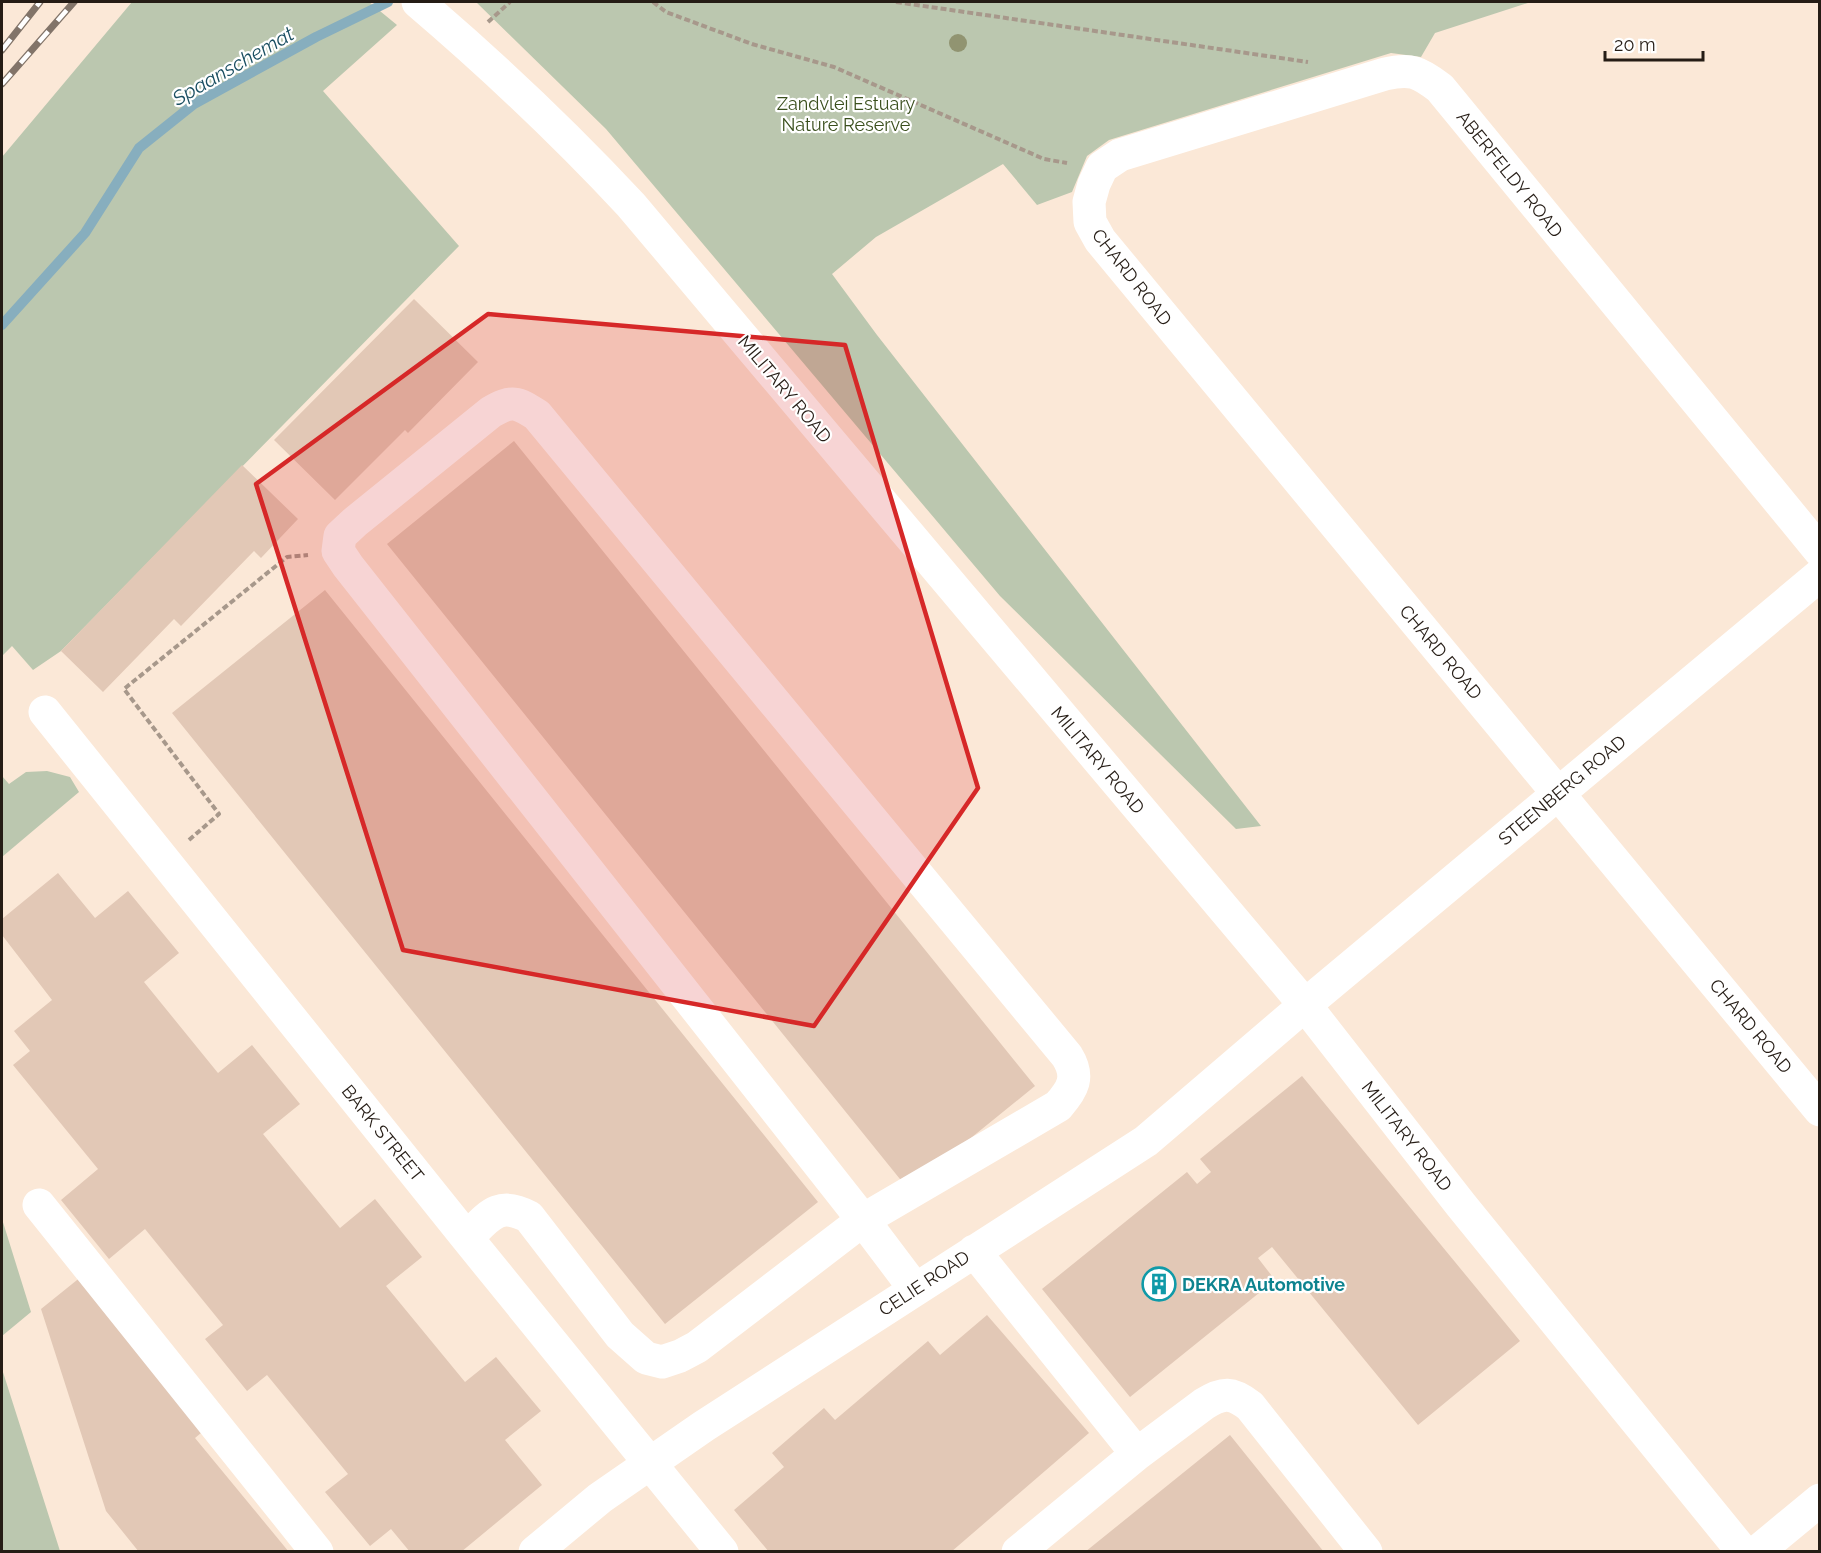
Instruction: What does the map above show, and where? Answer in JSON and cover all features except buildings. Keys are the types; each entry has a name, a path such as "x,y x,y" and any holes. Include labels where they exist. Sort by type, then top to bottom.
{"street":[{"name":"MILITARY ROAD","path":"418,2 527,98 631,205 1305,1005 1461,1205 1743,1551"},
{"name":"ABERFELDY ROAD","path":"1098,176 1120,155 1386,74 1406,71 1420,74 1440,88 1820,551"},
{"name":"CHARD ROAD","path":"1098,176 1089,202 1090,222 1100,240 1820,1110"},
{"path":"467,1238 490,1214 504,1209 518,1211 529,1217 620,1335 646,1358 662,1362 697,1347 863,1220 1058,1106 1071,1091 1074,1080 1074,1072 1066,1056 537,415 523,406 506,403 491,412 355,522 340,536 338,551 863,1220 915,1289"},
{"name":"STEENBERG ROAD","path":"1305,1005 1820,575"},
{"name":"BARK STREET","path":"45,712 467,1238 722,1551"},
{"name":"CELIE ROAD","path":"535,1551 600,1498 704,1426 1146,1141 1305,1005"},
{"path":"39,1205 317,1551"},
{"path":"974,1251 1137,1454"},
{"path":"1018,1551 1137,1454 1204,1404 1227,1394 1240,1398 1250,1406 1366,1551"},
{"path":"1757,1551 1820,1500"}],"path":[{"path":"488,22 510,2"},
{"path":"653,2 666,12 752,44 834,67 1044,159 1098,176"},
{"path":"896,2 1316,63"},
{"path":"165,861 219,814 124,689 287,557 338,551"}],"highlighted area":[{"path":"488,314 845,345 978,788 814,1026 403,950 256,484"}],"green space":[{"path":"132,2 369,2 397,25 323,91 459,246 61,651 33,670 12,646 2,656 2,157"},
{"name":"Zandvlei Estuary Nature Reserve","path":"476,2 1531,2 1435,33 1421,57 1391,53 1109,140 1087,156 1072,192 1037,205 1003,164 876,237 832,274 877,335 1261,826 1236,829 1000,596 606,129"},
{"path":"47,771 70,777 79,792 2,857 2,776 9,784 26,772"},
{"path":"2,1219 31,1312 2,1336"},
{"path":"2,1369 60,1551 2,1551"}],"waterway":[{"name":"Spaanschemat","path":"2,325 85,233 139,148 194,104 316,37 388,2"}],"railway":[{"path":"2,50 40,2"},
{"path":"2,84 74,2"}],"place":[{"name":"DEKRA Automotive","path":"1159,1284"}]}
